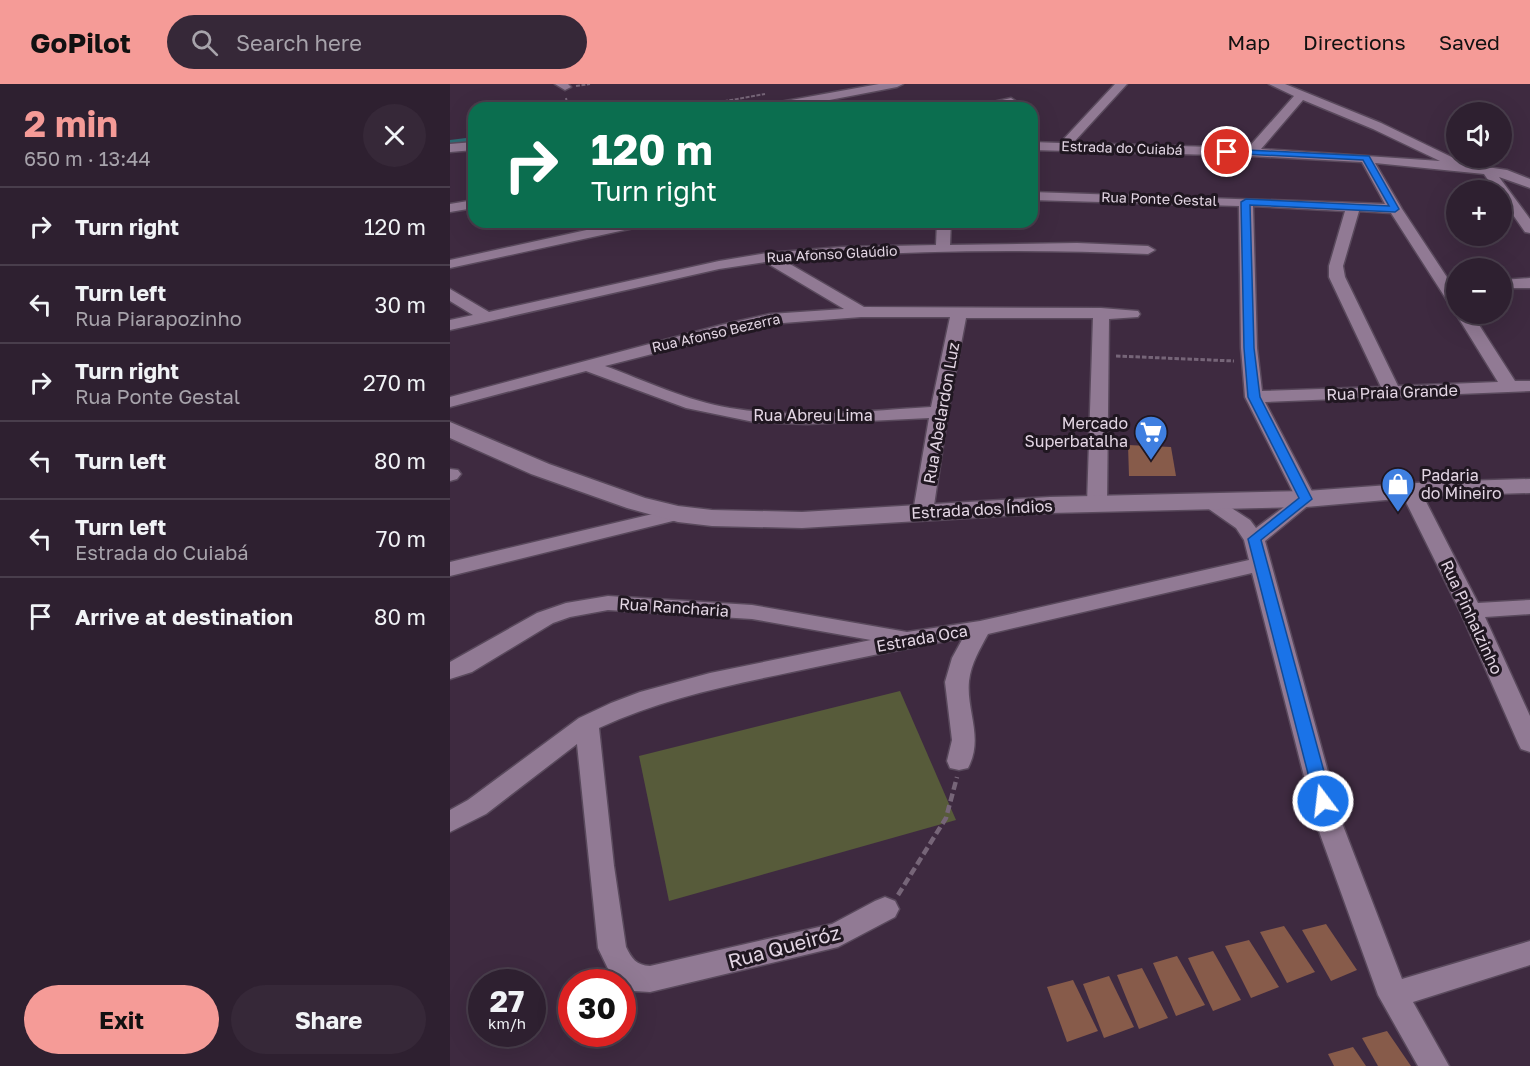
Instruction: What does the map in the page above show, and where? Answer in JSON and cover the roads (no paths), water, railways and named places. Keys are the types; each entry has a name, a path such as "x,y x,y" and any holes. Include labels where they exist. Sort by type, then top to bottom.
{"street":[{"path":"801,102 897,84"},
{"path":"1064,146 1121,84"},
{"path":"1275,84 1377,126 1446,159"},
{"path":"1251,152 1300,96"},
{"path":"450,148 468,146"},
{"name":"Estrada do Cuiabá","path":"1038,146 1251,152 1366,158 1446,165"},
{"path":"1366,158 1395,209 1446,277"},
{"path":"1469,168 1507,174 1530,184"},
{"path":"1488,171 1530,229"},
{"name":"Rua Ponte Gestal","path":"1038,196 1395,209"},
{"path":"1246,202 1250,361 1254,397 1306,499 1254,539"},
{"path":"450,208 468,205"},
{"path":"1353,207 1335,266 1337,277 1392,392"},
{"path":"450,264 615,228"},
{"path":"943,249 944,228"},
{"name":"Rua Afonso Glaúdio","path":"450,325 767,256 842,251 943,249 1077,247 1148,250"},
{"path":"767,256 861,312"},
{"path":"1512,284 1530,283"},
{"path":"450,294 485,316"},
{"name":"Rua Afonso Bezerra","path":"450,402 745,324 795,316 861,312 1132,314"},
{"path":"1097,504 1102,356 1101,313"},
{"name":"Rua Abelardon Luz","path":"923,512 939,412 960,314"},
{"path":"1470,324 1510,387"},
{"name":"Rua Abreu Lima","path":"586,365 689,403 752,416 791,418 939,412"},
{"name":"Rua Praia Grande","path":"1254,397 1530,386"},
{"name":"Estrada dos Índios","path":"450,429 551,473 636,503 678,514 752,520 802,520 1097,504 1306,499 1431,489 1530,486"},
{"name":"Rua Pinhalzinho","path":"1411,492 1471,611 1530,743"},
{"path":"1206,500 1243,524 1254,539 1329,823 1393,996 1434,1066"},
{"path":"450,568 678,514"},
{"name":"Estrada Oca","path":"450,822 477,807 587,724 648,698 710,681 912,639 980,628 1262,564"},
{"name":"Rua Rancharia","path":"450,672 545,618 576,608 608,603 753,612 912,639"},
{"path":"1471,611 1530,607"},
{"path":"959,761 964,740 957,682 963,658 980,628"},
{"name":"Rua Queiróz","path":"587,724 600,866 612,948 622,968 634,978 650,979 838,935 885,909"},
{"path":"1393,996 1530,953"}],"waterway":[{"path":"450,142 468,140"}],"place":[{"name":"Mercado Superbatalha","path":"1151,461"},
{"name":"Padaria do Mineiro","path":"1398,513"}]}
